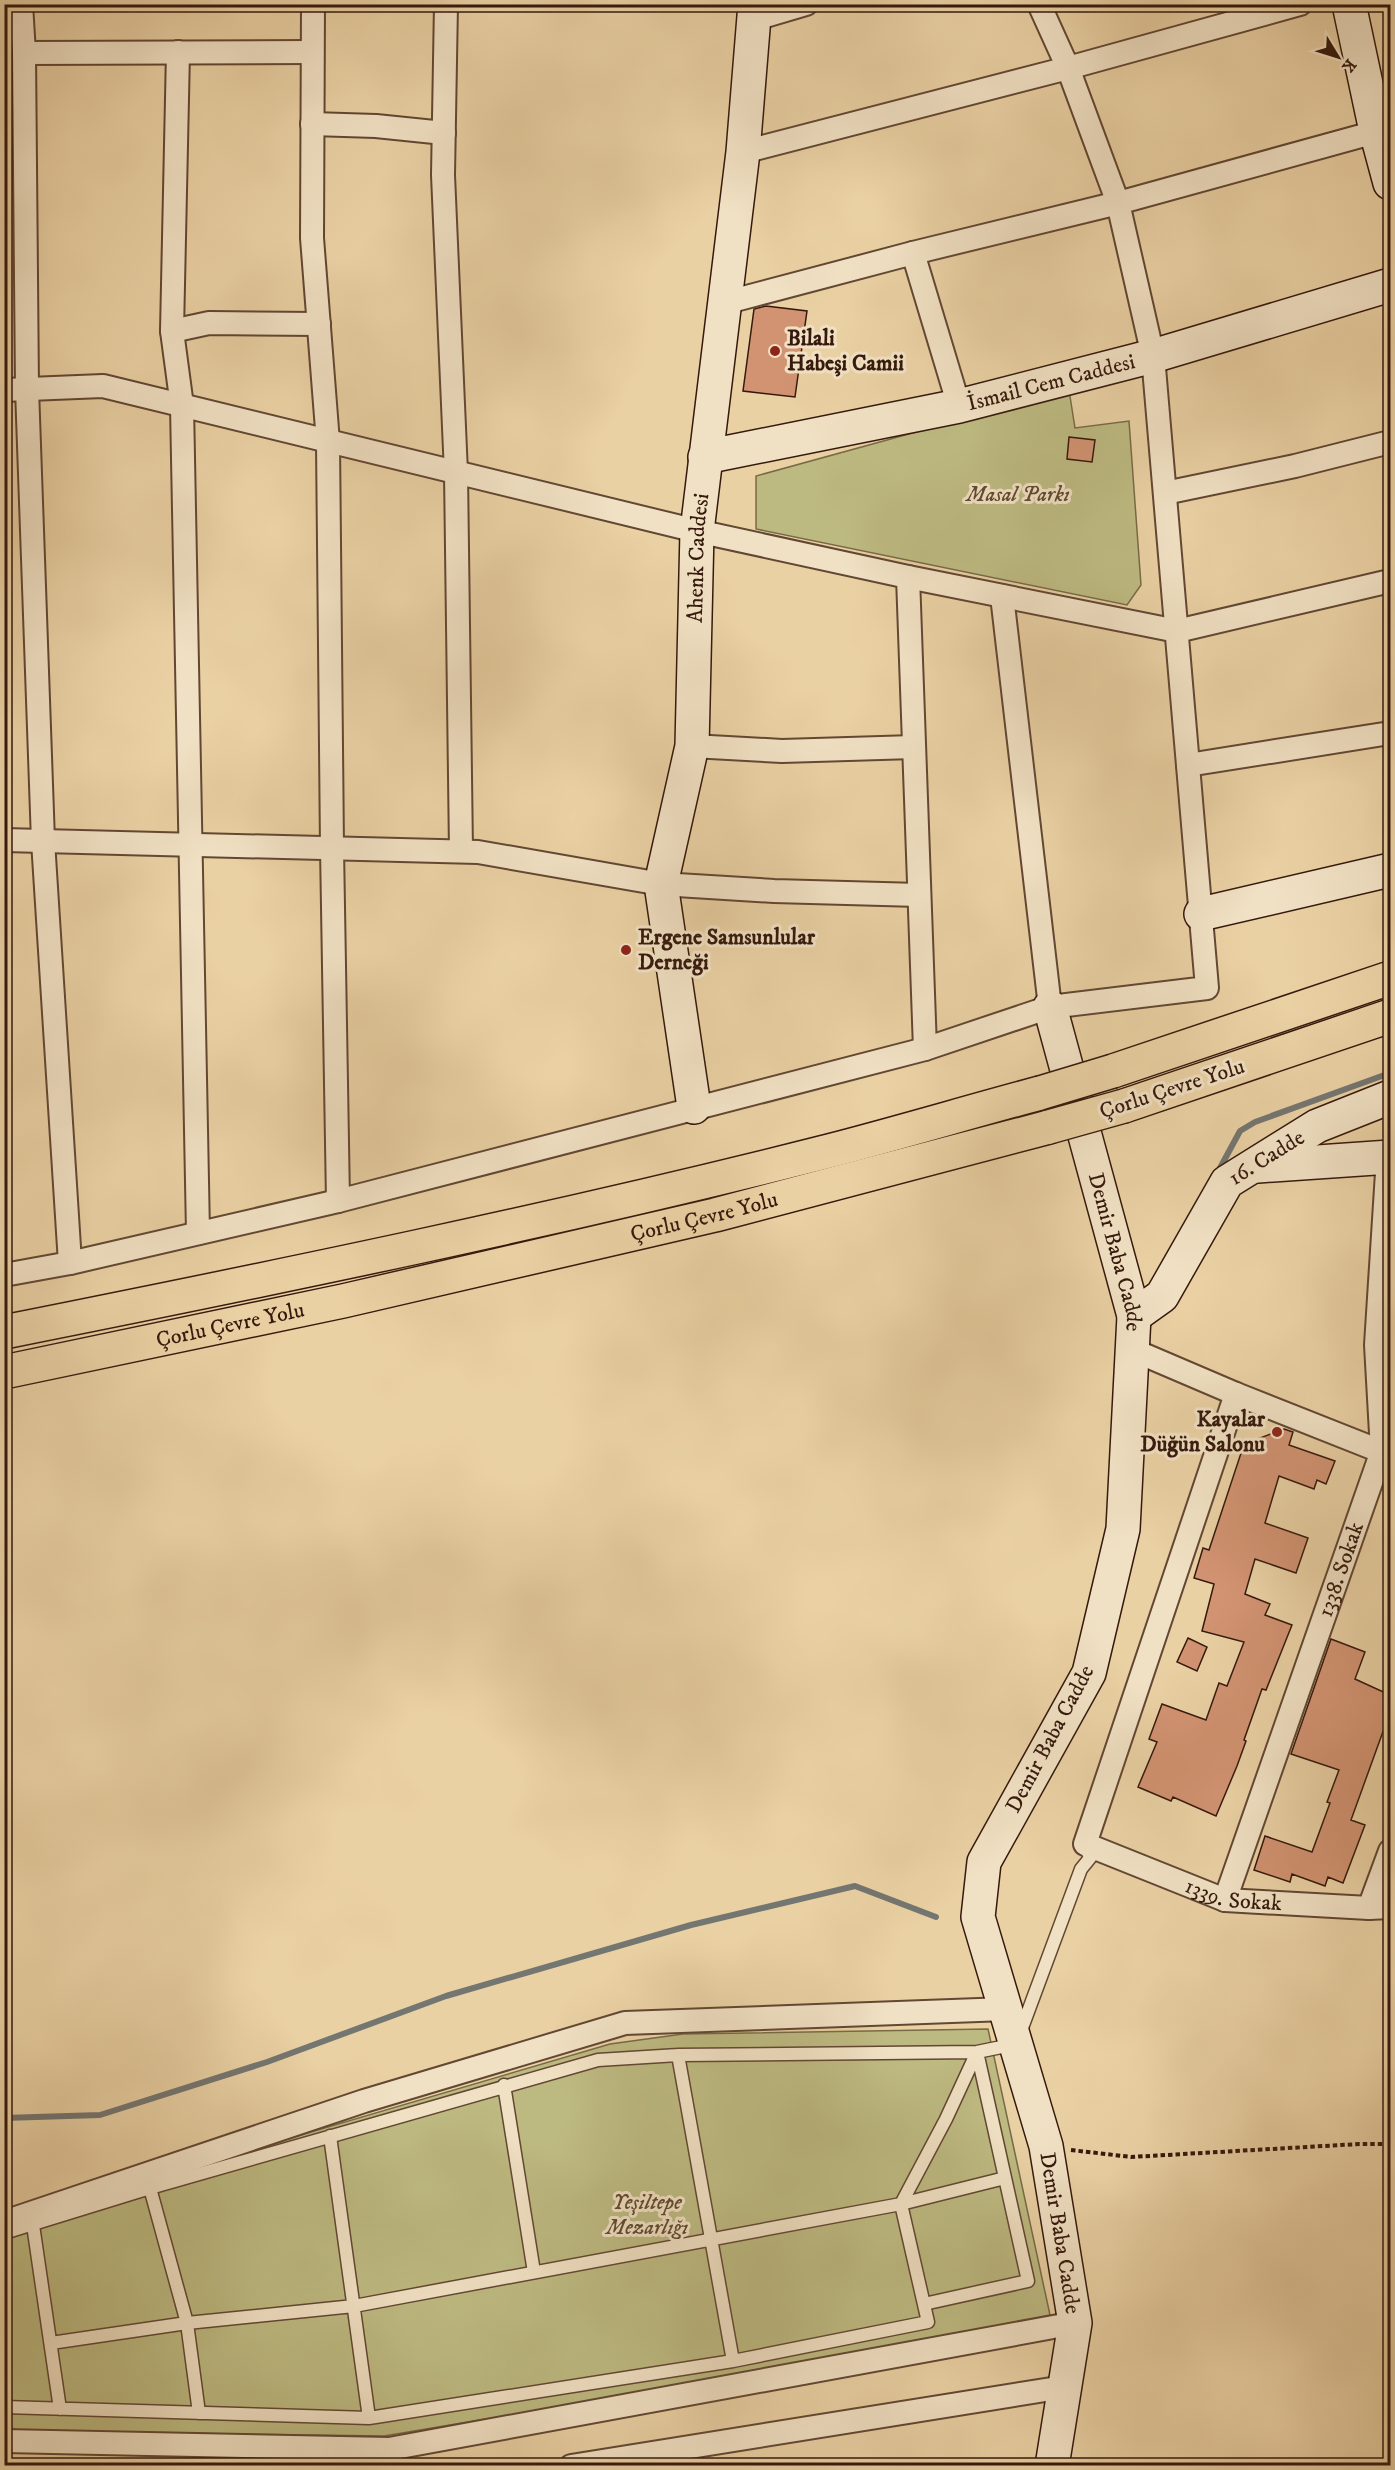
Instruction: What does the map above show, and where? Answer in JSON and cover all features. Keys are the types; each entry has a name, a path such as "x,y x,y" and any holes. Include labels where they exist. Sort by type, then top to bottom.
{"highway":[{"name":"Çorlu Çevre Yolu","path":"4,1332 331,1267 831,1150 1113,1071 1390,978"},
{"name":"Çorlu Çevre Yolu","path":"4,1372 343,1301 715,1215 1124,1106 1390,1016"}],"street":[{"path":"21,4 24,52 27,389 43,841 70,1263"},
{"path":"313,4 312,238 328,442 338,1200"},
{"path":"446,4 443,175 456,473 461,851"},
{"path":"755,12 806,4"},
{"path":"4,1275 70,1263 338,1200 925,1048 1050,1007 1207,988 1153,356 1118,203 1068,68 1039,4"},
{"path":"743,152 1068,68 1300,4"},
{"path":"1349,4 1383,129 1390,183"},
{"name":"Ahenk Caddesi","path":"694,1107 662,884 692,746 697,531 743,152 755,12"},
{"path":"24,52 312,52"},
{"path":"178,52 172,331 182,406 198,1233"},
{"path":"312,124 376,126 444,133"},
{"path":"724,303 913,253 1118,203 1383,129"},
{"path":"913,253 959,406"},
{"name":"İsmail Cem Caddesi","path":"705,457 959,406 1153,356 1390,285"},
{"path":"172,331 209,323 319,324"},
{"path":"4,390 103,386 697,531 908,577 1177,631 1390,581"},
{"path":"1165,493 1295,466 1390,442"},
{"path":"908,577 925,1048"},
{"path":"1002,596 1050,1007"},
{"path":"1188,765 1390,733"},
{"path":"692,746 782,751 914,747"},
{"path":"4,840 478,852 662,884 774,891 919,895"},
{"path":"1201,914 1390,870"},
{"name":"Demir Baba Cadde","path":"1050,1007 1134,1316 1123,1529 1089,1673 984,1862 978,1917 1046,2146 1075,2323 1052,2466"},
{"name":"16. Cadde","path":"1134,1316 1162,1296 1227,1182 1317,1126 1390,1097"},
{"path":"1252,1166 1389,1157"},
{"name":"1338. Sokak","path":"1225,1900 1386,1453 1376,1345 1389,1157"},
{"path":"1133,1350 1236,1394 1386,1453"},
{"path":"1085,1844 1236,1394"},
{"name":"1339. Sokak","path":"1085,1844 1225,1900 1380,1908"},
{"path":"1380,1908 1390,1851"},
{"path":"4,2222 364,2101 625,2023 1006,2009"},
{"path":"4,2441 389,2449 1075,2323"},
{"path":"571,2466 1064,2387"}],"lane":[{"path":"4,2233 150,2188 598,2060 678,2055 977,2052 1016,2044 1081,1869 1090,1858 1085,1844"},
{"path":"924,2304 1028,2281 977,2052"},
{"path":"4,2407 369,2418 733,2361 928,2322 901,2204 946,2119 977,2052"},
{"path":"678,2055 733,2361"},
{"path":"504,2085 534,2272"},
{"path":"330,2136 369,2418"},
{"path":"51,2343 187,2323 354,2306 901,2204 1005,2178"},
{"path":"150,2188 187,2323 199,2413"},
{"path":"33,2225 60,2409"}],"path":[{"path":"1046,2146 1131,2157 1390,2144"}],"green space":[{"name":"Masal Parkı","path":"1069,390 1075,428 1129,421 1141,585 1127,605 756,529 756,476"},
{"name":"Yeşiltepe Mezarlığı","path":"988,2029 1050,2315 886,2352 384,2436 5,2431 5,2222 610,2044 683,2034"}],"building":[{"name":"Bilali Habeşi Camii","path":"766,306 807,311 795,397 743,391 754,309"},
{"path":"1069,437 1095,440 1092,462 1067,459"},
{"path":"1284,1429 1293,1432 1289,1445 1335,1461 1326,1484 1317,1480 1314,1489 1279,1476 1265,1523 1308,1538 1296,1573 1255,1559 1245,1594 1270,1604 1265,1615 1292,1625 1266,1690 1262,1689 1237,1766 1216,1816 1173,1797 1171,1801 1138,1787 1157,1742 1149,1739 1162,1704 1206,1720 1219,1683 1227,1686 1244,1642 1202,1631 1214,1584 1194,1578 1203,1548 1209,1550 1244,1444"},
{"path":"1188,1638 1207,1647 1197,1671 1177,1662"},
{"path":"1331,1639 1365,1652 1355,1679 1390,1695 1390,1728 1385,1726 1351,1820 1365,1825 1343,1883 1328,1877 1325,1886 1292,1874 1290,1882 1254,1870 1265,1836 1312,1852 1330,1803 1327,1802 1339,1770 1291,1754"}],"waterway":[{"path":"1220,1168 1240,1131 1255,1122 1390,1073"},
{"path":"4,2118 100,2115 267,2062 446,1996 691,1925 855,1886 936,1917"}],"place":[{"name":"Bilali Habeşi Camii","path":"775,351"},
{"name":"Ergene Samsunlular Derneği","path":"626,950"},
{"name":"Kayalar Düğün Salonu","path":"1277,1432"}]}
